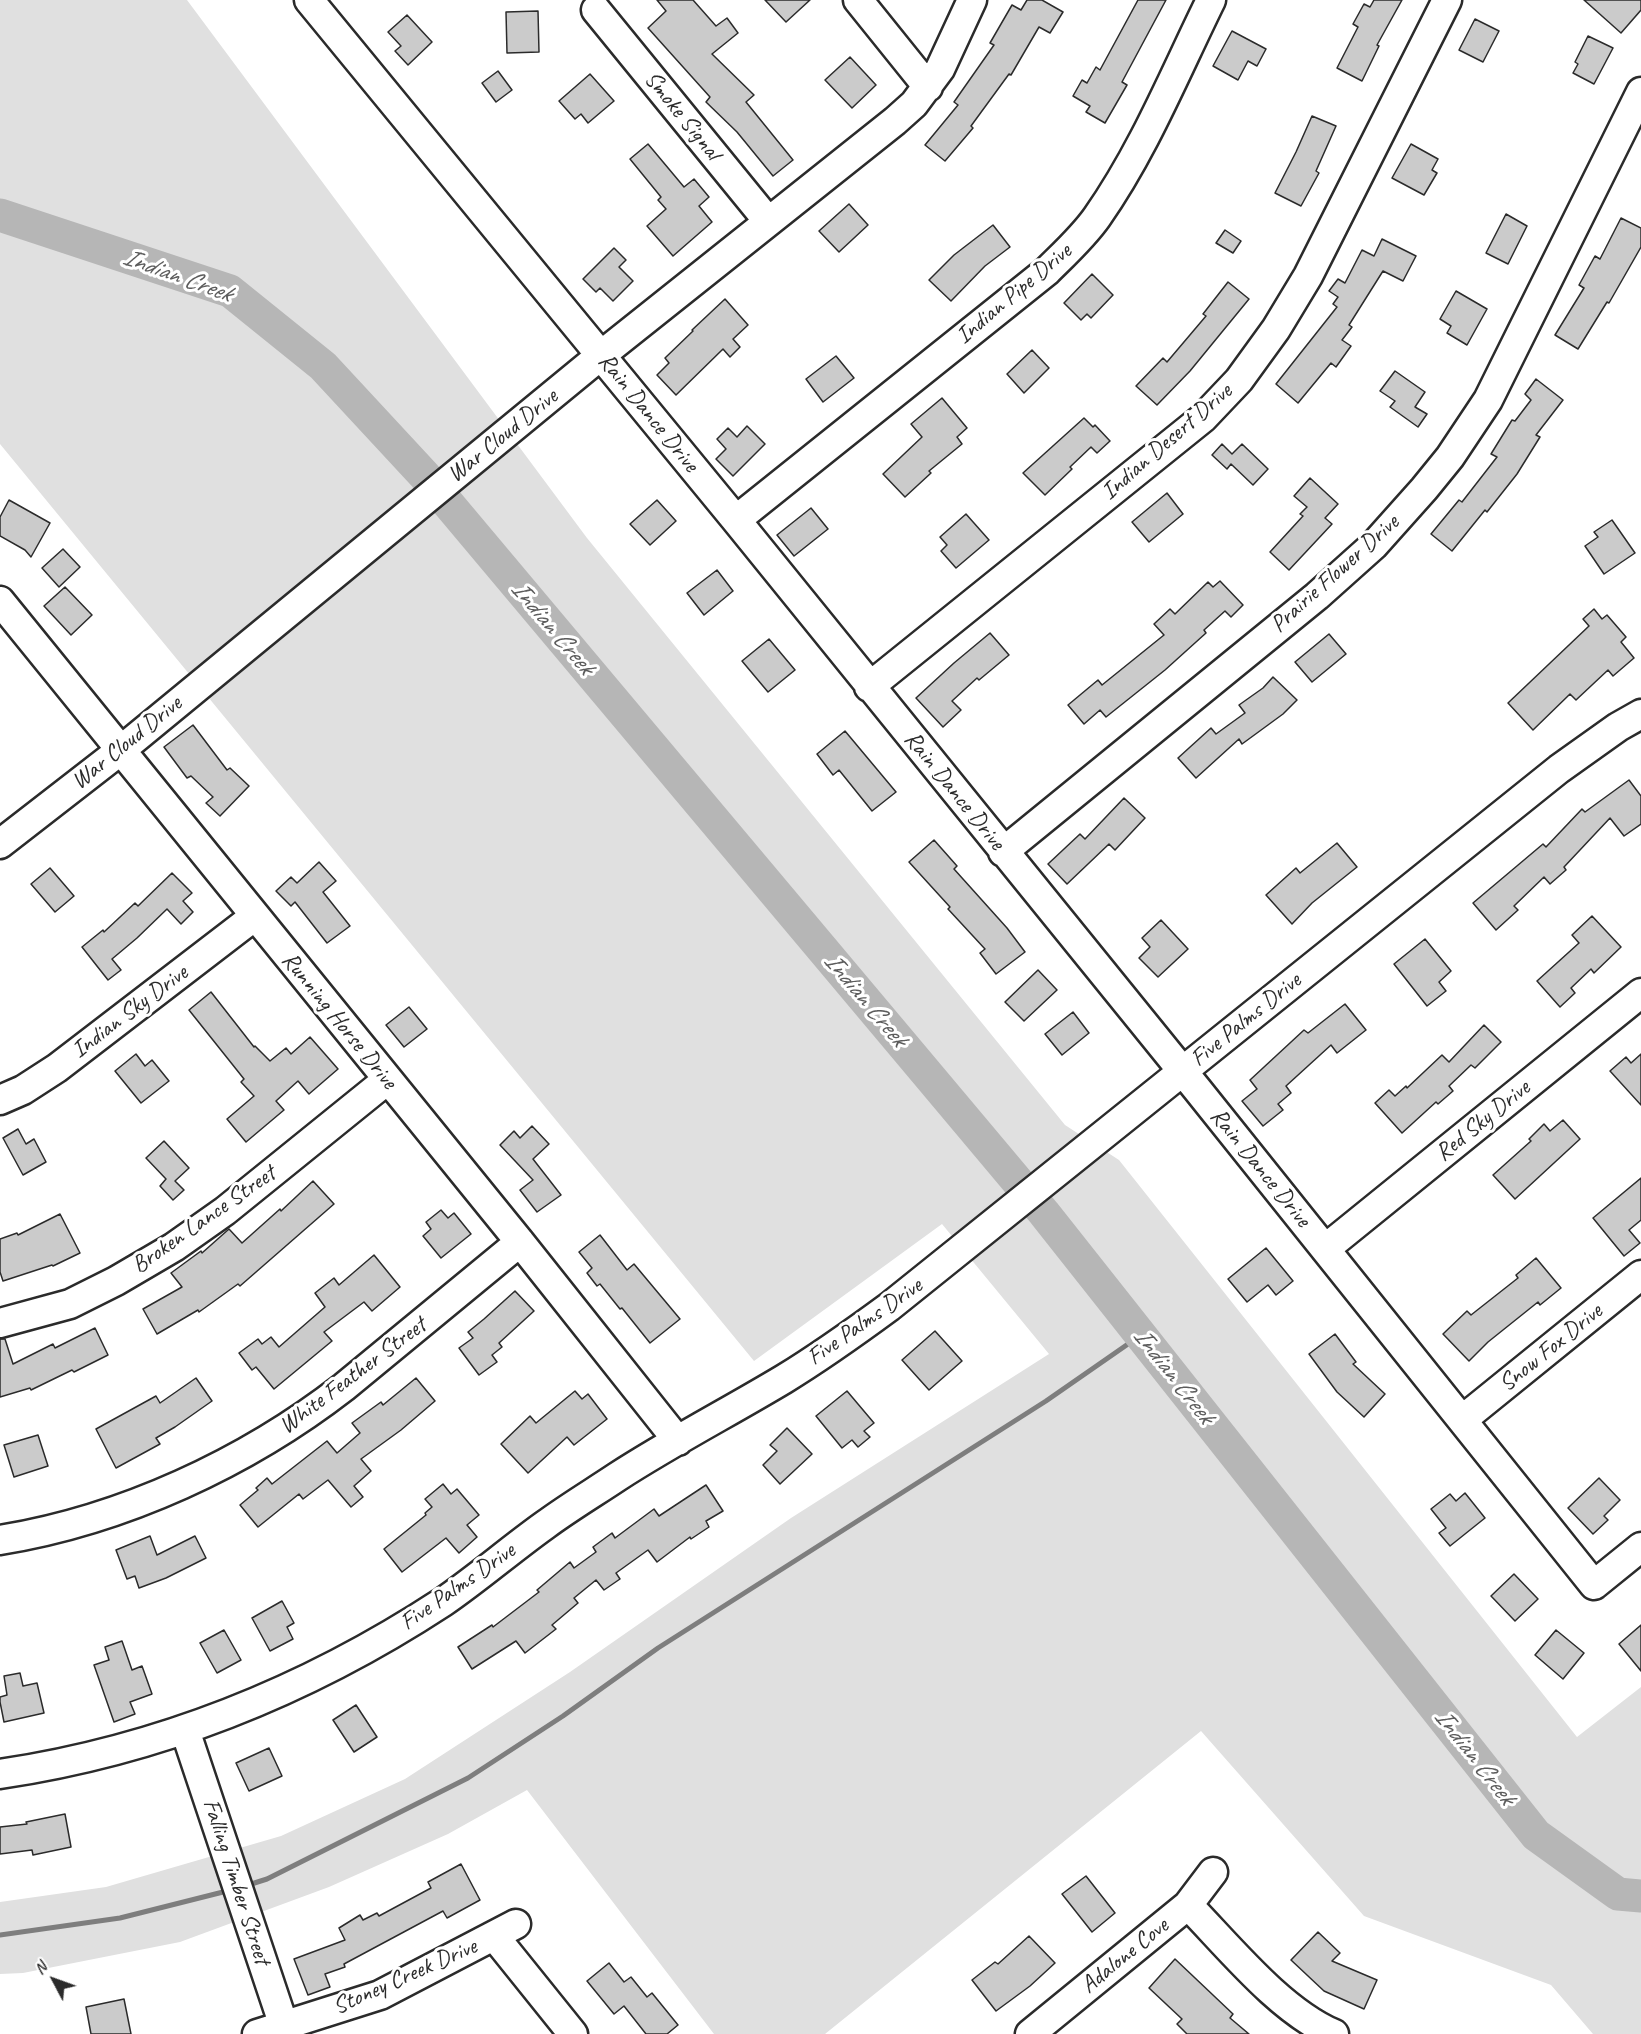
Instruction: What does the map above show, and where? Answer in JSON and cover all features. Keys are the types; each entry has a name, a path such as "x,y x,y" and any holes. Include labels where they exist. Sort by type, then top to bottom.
{"street":[{"name":"Rain Dance Drive","path":"309,0 736,520 1594,1585 1641,1547"},
{"path":"858,0 928,87"},
{"name":"War Cloud Drive","path":"0,844 121,750 600,356 895,121 914,104 940,69 972,0"},
{"name":"Indian Pipe Drive","path":"736,520 1047,271 1070,249 1096,218 1137,153 1211,0"},
{"name":"Indian Desert Drive","path":"869,687 1203,418 1239,380 1276,329 1308,276 1447,0"},
{"name":"Smoke Signal","path":"596,10 768,221"},
{"name":"Prairie Flower Drive","path":"1003,852 1317,596 1374,545 1424,489 1450,457 1488,400 1641,92"},
{"name":"Running Horse Drive","path":"0,602 520,1242 678,1441"},
{"name":"Five Palms Drive","path":"0,1774 78,1760 186,1730 292,1688 355,1656 447,1599 546,1524 619,1476 837,1345 908,1293 1559,769 1618,727 1641,714"},
{"name":"Indian Sky Drive","path":"0,1100 23,1090 57,1068 255,916"},
{"name":"Red Sky Drive","path":"1325,1249 1641,993"},
{"name":"Broken Lance Street","path":"0,1323 70,1304 174,1248 225,1211 387,1080"},
{"name":"White Feather Street","path":"0,1540 34,1535 111,1511 172,1488 245,1453 322,1404 520,1242"},
{"name":"Snow Fox Drive","path":"1462,1420 1641,1275"},
{"name":"Falling Timber Street","path":"186,1730 286,2030"},
{"name":"Adalone Cove","path":"1030,2034 1188,1905 1213,1872"},
{"path":"1188,1905 1277,1994 1311,2022 1334,2034"},
{"name":"Stoney Creek Drive","path":"257,2034 286,2030 380,1995 506,1930 573,2034"}],"shaded area":[{"path":"0,0 187,0 587,538 1065,1125 1119,1160 1577,1737 1641,1687 1641,2034 1593,2034 1551,1985 1364,1916 1201,1731 825,2034 714,2034 527,1790 448,1834 329,1887 180,1942 23,1973 0,1974 0,1902 106,1887 281,1836 405,1779 570,1672 791,1518 1049,1354 942,1224 754,1361 0,444"}],"building":[{"path":"657,0 693,0 716,26 727,18 738,33 712,54 754,95 746,102 793,160 773,176 737,132 706,102 710,97 648,28 666,11"},
{"path":"765,0 810,0 786,22"},
{"path":"1027,0 1042,0 1063,12 1050,33 1039,27 1011,75 1009,74 971,126 973,128 945,161 925,145 958,105 954,102 994,45 990,43 1012,5 1021,10"},
{"path":"1138,0 1166,0 1122,82 1127,85 1105,123 1086,112 1090,106 1073,96 1082,80 1087,83 1096,67 1100,70"},
{"path":"1374,0 1402,0 1377,45 1379,46 1362,81 1337,68 1358,27 1353,24 1364,4 1370,7"},
{"path":"1584,0 1641,0 1641,10 1621,33"},
{"path":"538,11 539,52 507,53 506,12"},
{"path":"407,15 432,42 408,65 395,51 401,46 388,32"},
{"path":"1475,19 1499,31 1483,62 1459,50"},
{"path":"1232,31 1266,49 1257,66 1248,61 1238,80 1213,66"},
{"path":"1588,36 1613,48 1594,84 1573,73 1578,64 1575,62"},
{"path":"850,57 876,85 852,108 825,80"},
{"path":"498,71 512,90 496,102 482,83"},
{"path":"590,74 614,101 588,123 581,114 575,119 559,101"},
{"path":"1312,116 1336,126 1316,171 1319,173 1301,206 1275,193"},
{"path":"648,144 684,187 694,179 709,197 699,206 712,222 673,256 647,226 666,209 658,200 661,197 630,159"},
{"path":"1411,144 1438,159 1432,170 1437,173 1424,195 1392,178"},
{"path":"849,204 868,225 839,252 819,231"},
{"path":"1506,214 1527,226 1508,264 1486,253"},
{"path":"1621,218 1641,228 1641,247 1609,303 1607,302 1578,349 1555,335 1584,288 1579,285 1595,256 1600,259"},
{"path":"993,225 1010,247 985,266 951,301 929,280 954,255"},
{"path":"1225,230 1241,241 1233,253 1216,243"},
{"path":"1382,239 1416,256 1403,281 1383,271 1349,325 1352,327 1342,340 1351,346 1336,367 1331,363 1298,403 1276,384 1337,307 1333,304 1338,297 1329,291 1338,279 1345,283 1362,250 1374,256"},
{"path":"614,248 626,260 619,267 633,281 613,301 600,288 596,292 583,279"},
{"path":"1092,274 1113,295 1091,318 1087,314 1081,320 1064,303"},
{"path":"1228,282 1249,299 1190,371 1157,405 1136,386 1163,358 1167,362 1206,316 1203,314"},
{"path":"1456,291 1487,309 1467,345 1447,333 1451,326 1440,319"},
{"path":"725,299 748,325 733,339 740,347 730,357 723,349 676,395 657,375 669,363 665,358"},
{"path":"1032,350 1049,368 1024,393 1007,374"},
{"path":"836,356 854,378 823,402 806,379"},
{"path":"1395,371 1425,392 1415,407 1427,414 1418,427 1390,407 1395,401 1380,391"},
{"path":"1536,379 1563,400 1536,435 1540,437 1517,474 1452,551 1431,534 1459,500 1462,502 1497,457 1491,454 1512,420 1515,421 1531,400 1525,394"},
{"path":"942,398 967,428 957,437 962,444 929,471 931,473 905,497 883,474 922,437 911,424"},
{"path":"1084,418 1093,427 1095,425 1110,441 1097,453 1091,447 1045,495 1023,473"},
{"path":"747,426 765,444 733,476 716,459 726,449 717,439 728,428 737,437"},
{"path":"1222,444 1232,454 1242,444 1268,469 1253,485 1231,464 1227,469 1212,455"},
{"path":"1310,478 1338,504 1325,518 1332,524 1289,570 1270,552 1303,516 1300,514 1307,507 1294,496"},
{"path":"1167,493 1183,514 1149,542 1132,522"},
{"path":"9,500 50,523 31,557 25,550 0,536 0,517"},
{"path":"657,500 676,521 650,545 630,524"},
{"path":"811,508 828,529 794,556 777,535"},
{"path":"966,514 989,540 956,568 941,551 947,545 940,537"},
{"path":"1612,520 1635,553 1604,574 1585,546 1598,537 1594,532"},
{"path":"63,549 80,567 59,587 42,568"},
{"path":"717,570 733,591 704,615 687,593"},
{"path":"1220,581 1243,605 1231,617 1225,611 1204,630 1206,633 1165,670 1106,717 1100,710 1084,724 1068,705 1098,680 1102,685 1164,635 1154,624 1170,609 1175,614 1208,582 1213,587"},
{"path":"65,587 92,615 71,635 44,606"},
{"path":"1594,609 1602,619 1607,615 1626,637 1621,642 1634,658 1613,676 1608,670 1576,700 1570,694 1533,730 1508,703 1589,626 1583,619"},
{"path":"990,633 1009,655 979,680 977,678 952,701 961,710 943,727 916,698"},
{"path":"1329,634 1346,654 1312,682 1295,662"},
{"path":"769,639 795,670 768,692 742,661"},
{"path":"1273,677 1297,700 1283,714 1242,744 1239,739 1196,778 1178,758 1211,728 1216,734 1245,713 1239,705 1263,688"},
{"path":"193,725 227,770 230,768 249,786 220,816 206,803 213,797 191,776 187,778 164,747"},
{"path":"845,731 896,792 872,811 839,770 833,775 817,754"},
{"path":"1629,780 1641,796 1641,824 1624,836 1610,818 1564,867 1566,870 1550,884 1544,877 1514,906 1518,910 1496,930 1473,903 1543,844 1546,847 1582,809 1585,812"},
{"path":"1124,798 1145,818 1115,850 1109,844 1067,884 1048,864 1080,834 1085,839"},
{"path":"934,840 957,866 954,869 1007,928 1025,952 996,974 980,953 985,949 909,862"},
{"path":"1337,843 1357,867 1312,903 1292,924 1266,895 1296,868 1300,873"},
{"path":"319,862 336,881 323,892 350,926 327,943 295,902 291,906 276,891 291,877 297,883"},
{"path":"50,868 74,896 55,912 31,884"},
{"path":"172,873 192,893 183,901 193,912 181,924 167,909 112,959 121,970 108,980 82,947 103,930 104,932 135,903 138,906"},
{"path":"1592,916 1621,947 1594,973 1591,969 1571,988 1575,993 1560,1007 1537,981 1579,943 1572,935"},
{"path":"1161,920 1188,949 1158,977 1139,958 1150,947 1142,938"},
{"path":"1425,939 1451,971 1439,982 1446,991 1427,1006 1394,964"},
{"path":"1038,970 1057,990 1024,1021 1005,1002"},
{"path":"211,992 254,1047 270,1061 286,1048 291,1054 310,1037 338,1069 309,1094 298,1081 276,1101 284,1110 246,1142 227,1119 254,1096 241,1082 244,1079 189,1010"},
{"path":"1345,1004 1366,1030 1337,1053 1331,1045 1286,1086 1291,1093 1278,1104 1283,1110 1263,1126 1242,1101 1257,1089 1250,1080 1304,1030 1308,1033"},
{"path":"409,1007 427,1029 404,1047 386,1025"},
{"path":"1073,1012 1089,1033 1062,1055 1045,1034"},
{"path":"1484,1025 1501,1042 1475,1068 1471,1065 1449,1086 1453,1091 1438,1104 1436,1102 1402,1133 1375,1103 1389,1090 1395,1096 1406,1086 1407,1088 1442,1055 1449,1062"},
{"path":"136,1054 145,1066 152,1060 169,1081 141,1103 115,1071"},
{"path":"1641,1054 1641,1105 1610,1071 1626,1057 1631,1063"},
{"path":"1563,1120 1580,1139 1515,1199 1493,1175 1531,1141 1529,1139 1544,1124 1550,1131"},
{"path":"532,1126 549,1144 533,1159 561,1195 537,1212 520,1190 533,1180 500,1145 514,1131 520,1138"},
{"path":"18,1129 26,1144 34,1139 46,1162 23,1175 3,1138"},
{"path":"164,1141 189,1168 175,1181 184,1190 173,1200 160,1186 166,1179 146,1158"},
{"path":"1641,1178 1641,1220 1629,1230 1640,1243 1624,1256 1593,1218"},
{"path":"313,1181 334,1204 240,1286 238,1284 199,1312 198,1310 157,1334 143,1309 182,1287 171,1273 201,1251 202,1253 229,1229 242,1243"},
{"path":"441,1210 448,1218 454,1213 471,1234 441,1258 423,1236 431,1229 426,1222"},
{"path":"60,1214 80,1253 53,1266 3,1281 0,1272 0,1239 17,1233 18,1235"},
{"path":"600,1235 627,1270 634,1264 680,1319 650,1343 622,1308 620,1309 600,1284 597,1286 587,1273 592,1268 579,1252"},
{"path":"1266,1248 1293,1281 1276,1295 1268,1285 1247,1302 1228,1279"},
{"path":"374,1255 400,1287 372,1311 364,1302 324,1332 332,1341 274,1389 256,1367 252,1370 239,1353 258,1339 262,1344 271,1337 279,1347 325,1307 315,1293 334,1278 339,1285"},
{"path":"1536,1258 1561,1288 1540,1305 1538,1302 1488,1342 1469,1361 1443,1334 1467,1311 1471,1315 1518,1278 1516,1275"},
{"path":"515,1291 534,1311 499,1343 502,1347 492,1355 497,1362 479,1375 459,1348 473,1338 468,1332"},
{"path":"95,1328 108,1355 31,1390 30,1388 0,1397 0,1339 5,1339 13,1364 53,1344 55,1348"},
{"path":"935,1331 962,1361 929,1390 902,1360"},
{"path":"1335,1334 1356,1362 1353,1364 1385,1394 1364,1417 1337,1392 1309,1354"},
{"path":"196,1378 212,1401 156,1438 160,1444 116,1468 96,1429 156,1396 160,1403"},
{"path":"416,1378 435,1401 401,1430 361,1459 371,1471 354,1486 363,1497 351,1507 328,1480 303,1499 299,1494 258,1527 240,1505 258,1490 256,1488 267,1478 272,1484 327,1441 337,1453 360,1433 352,1423 381,1402 383,1405"},
{"path":"575,1391 582,1399 588,1394 607,1419 574,1445 567,1437 528,1473 501,1444 530,1416 536,1423"},
{"path":"847,1391 874,1423 864,1431 870,1437 858,1447 852,1440 842,1448 816,1416"},
{"path":"787,1428 812,1454 780,1484 763,1465 777,1451 770,1445"},
{"path":"38,1435 48,1466 14,1477 4,1445"},
{"path":"1599,1478 1620,1500 1604,1516 1608,1520 1593,1534 1568,1508"},
{"path":"443,1484 451,1494 457,1489 479,1515 467,1525 477,1537 459,1553 446,1538 402,1572 384,1549 426,1515 425,1513 432,1507 425,1499"},
{"path":"706,1485 723,1511 706,1521 709,1527 691,1539 690,1537 657,1562 648,1550 616,1573 620,1579 604,1590 596,1580 574,1598 578,1603 552,1625 556,1629 525,1653 516,1641 472,1669 458,1647 492,1625 493,1627 539,1592 537,1590 570,1562 574,1568 596,1552 593,1547 612,1533 615,1538 654,1509 659,1516"},
{"path":"1465,1493 1485,1518 1450,1546 1439,1533 1446,1528 1431,1509 1450,1494 1456,1501"},
{"path":"150,1536 157,1555 195,1536 206,1558 166,1578 139,1588 135,1576 127,1579 116,1550"},
{"path":"1514,1574 1538,1599 1515,1621 1491,1596"},
{"path":"282,1601 294,1623 287,1627 293,1639 270,1651 252,1618"},
{"path":"1641,1625 1641,1671 1619,1644"},
{"path":"224,1630 241,1660 217,1673 200,1643"},
{"path":"1556,1630 1584,1653 1563,1679 1535,1655"},
{"path":"122,1641 132,1670 142,1666 152,1694 130,1702 135,1714 114,1722 94,1665 109,1660 105,1647"},
{"path":"20,1673 23,1686 37,1683 44,1713 4,1722 0,1697 7,1695 4,1676"},
{"path":"356,1705 377,1737 354,1752 333,1720"},
{"path":"269,1748 282,1776 249,1791 236,1763"},
{"path":"65,1814 71,1847 33,1855 32,1850 0,1854 0,1827 27,1824 26,1822"},
{"path":"461,1864 480,1900 447,1918 443,1911 344,1964 345,1967 325,1974 330,1987 308,1995 294,1959 345,1940 339,1928 360,1915 363,1920 377,1913 379,1916 431,1888 428,1882"},
{"path":"1086,1876 1115,1913 1092,1932 1062,1894"},
{"path":"1318,1932 1340,1953 1332,1961 1377,1980 1364,2009 1324,1991 1291,1960"},
{"path":"1029,1936 1055,1963 1030,1986 996,2011 972,1980 995,1962 998,1964"},
{"path":"1175,1959 1233,2014 1230,2018 1249,2034 1187,2034 1177,2024 1182,2019 1149,1988"},
{"path":"609,1963 624,1982 631,1977 647,1997 652,1993 678,2025 667,2034 646,2034 624,2006 614,2014 587,1981"},
{"path":"124,1999 131,2034 91,2034 86,2007"}],"waterway":[{"name":"Indian Creek","path":"0,215 230,291 323,366 425,476 1044,1213 1536,1835 1618,1894 1641,1896"},
{"path":"245,1886 267,1879 468,1778 563,1716 658,1648 1046,1401 1141,1335"},
{"path":"0,1935 120,1918 231,1890"}]}
